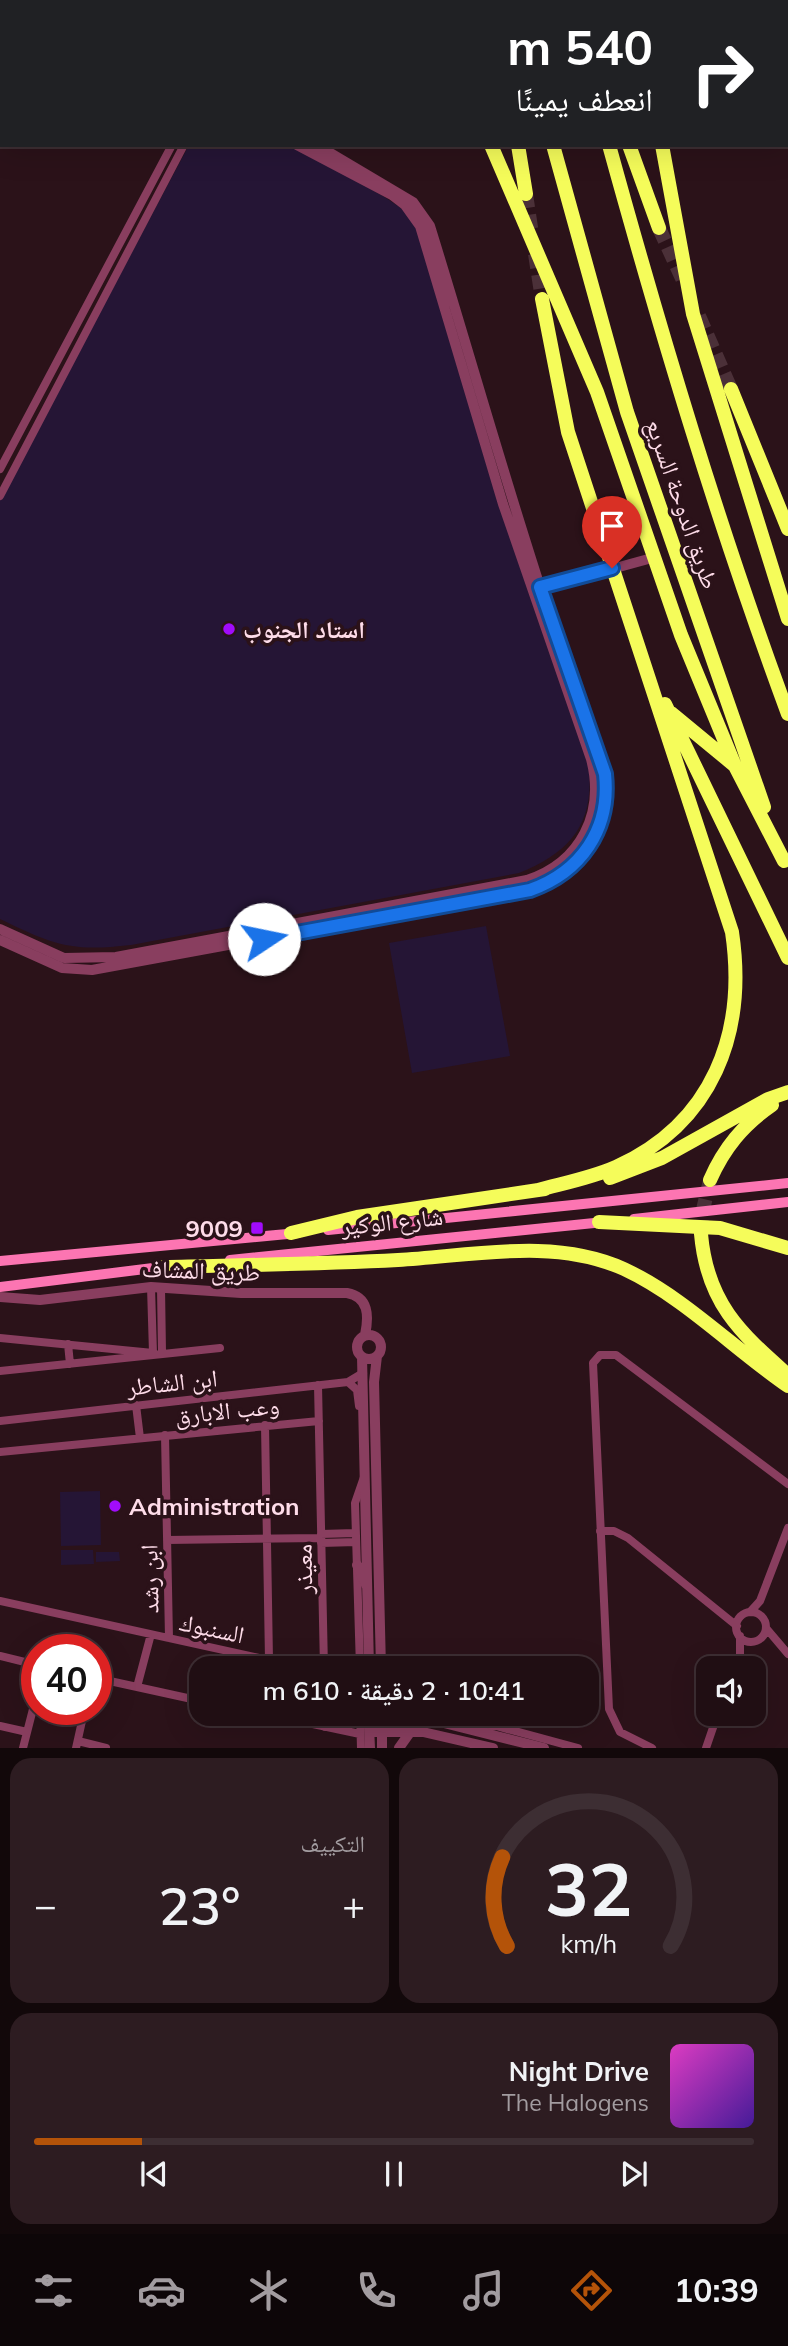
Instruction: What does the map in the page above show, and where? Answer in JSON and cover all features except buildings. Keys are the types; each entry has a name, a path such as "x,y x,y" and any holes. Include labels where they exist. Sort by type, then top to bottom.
{"highway":[{"path":"492,147 597,392 652,558 735,766 786,867"},
{"path":"518,147 526,194"},
{"name":"طريق الدوحة السريع","path":"554,147 627,412 786,867"},
{"name":"طريق الدوحة السريع","path":"610,147 674,374 719,516 788,714"},
{"path":"630,147 659,228"},
{"path":"662,147 692,314 788,619"},
{"path":"538,1190 612,1169 660,1140 704,1092 722,1057 736,1013 737,964 732,932 568,432 542,299"},
{"path":"731,389 788,529"},
{"path":"631,625 667,710 788,958"},
{"path":"667,710 735,766"},
{"path":"291,1233 357,1217 589,1184 640,1168 750,1108 788,1094"},
{"path":"710,1180 722,1156 741,1130 788,1094"},
{"path":"599,1222 720,1228 788,1248"},
{"path":"701,1234 707,1272 721,1305 741,1333 788,1375"},
{"path":"164,1267 396,1260 536,1251 579,1255 606,1262 645,1281 788,1386"}],"main road":[{"name":"شارع الوكير","path":"0,1261 788,1183"},
{"name":"شارع الوكير","path":"0,1287 164,1267 788,1202"}],"street":[{"path":"0,469 171,147"},
{"path":"0,496 183,147"},
{"path":"0,929 64,958 104,958 512,883 552,869 574,851 586,832 596,787 591,759 420,226 405,205 391,195 300,147"},
{"path":"0,940 62,968 92,970 521,891 557,878 579,860 594,839 603,816 607,787 602,763 536,589 427,218 413,202 391,186 321,147"},
{"path":"536,589 652,558"},
{"path":"156,1288 158,1353"},
{"name":"طريق المشاف","path":"0,1297 40,1300 156,1288 229,1293 356,1294 366,1308 365,1335"},
{"path":"369,1656 363,1373 362,1357 357,1343 365,1335 371,1335 380,1341 374,1382 381,1656"},
{"path":"0,1338 158,1353"},
{"path":"68,1344 70,1364"},
{"path":"0,1371 220,1348"},
{"path":"652,1748 627,1737 611,1718 591,1369 596,1359 605,1353 620,1358 788,1484"},
{"path":"362,1357 372,1359 377,1356"},
{"name":"ابن الشاطر","path":"0,1421 348,1382 363,1373"},
{"path":"348,1382 358,1392 360,1433 365,1446"},
{"name":"معيذر","path":"318,1385 324,1656"},
{"path":"136,1405 140,1438"},
{"name":"وعب الابارق","path":"0,1452 319,1421"},
{"path":"265,1425 269,1656"},
{"name":"ابن رشد","path":"165,1435 169,1638"},
{"path":"360,1656 355,1503 366,1475"},
{"path":"725,1615 741,1616 750,1612 760,1601 788,1528"},
{"path":"600,1531 614,1531 628,1538 725,1615 737,1626 740,1654"},
{"path":"167,1540 355,1537"},
{"path":"356,1565 368,1588"},
{"name":"السنبوك","path":"0,1601 251,1656"},
{"path":"760,1601 766,1628 788,1654"},
{"path":"750,1612 762,1617"},
{"path":"737,1626 741,1616"},
{"path":"740,1654 757,1640 766,1628"},
{"name":"السنبوك","path":"137,1687 151,1634"},
{"path":"740,1636 776,1642"},
{"path":"0,1657 21,1662"},
{"path":"112,1682 189,1698"},
{"path":"23,1748 29,1725"},
{"path":"81,1725 77,1744 106,1748"},
{"path":"0,1726 27,1732"},
{"path":"320,1726 365,1733 411,1731 493,1748"},
{"path":"361,1748 365,1726"},
{"path":"382,1726 382,1748"},
{"path":"455,1726 544,1748"},
{"path":"473,1730 496,1726 578,1748"},
{"path":"706,1748 714,1726"},
{"path":"399,1748 411,1731"},
{"path":"365,1733 370,1748"}],"shaded area":[{"path":"188,147 294,147 383,196 404,210 417,228 589,768 587,806 575,834 552,856 519,873 131,945 77,947 35,935 0,919 0,500"},
{"path":"486,926 510,1056 412,1073 389,943"},
{"path":"100,1491 101,1545 61,1546 60,1492"},
{"path":"61,1550 93,1550 94,1564 61,1565"},
{"path":"96,1552 119,1552 120,1561 96,1562"}],"tunnel":[{"path":"526,194 532,234"},
{"path":"659,228 685,285"},
{"path":"535,254 542,299"},
{"path":"699,316 731,389"},
{"path":"701,1234 702,1214 710,1180"}],"place":[{"name":"استاد الجنوب","path":"229,629"},
{"name":"9009","path":"257,1228"},
{"name":"Administration","path":"115,1506"}],"route":[{"path":"264,939 530,890 557,878 579,860 600,828 607,787 602,763 540,587 612,568"}]}
